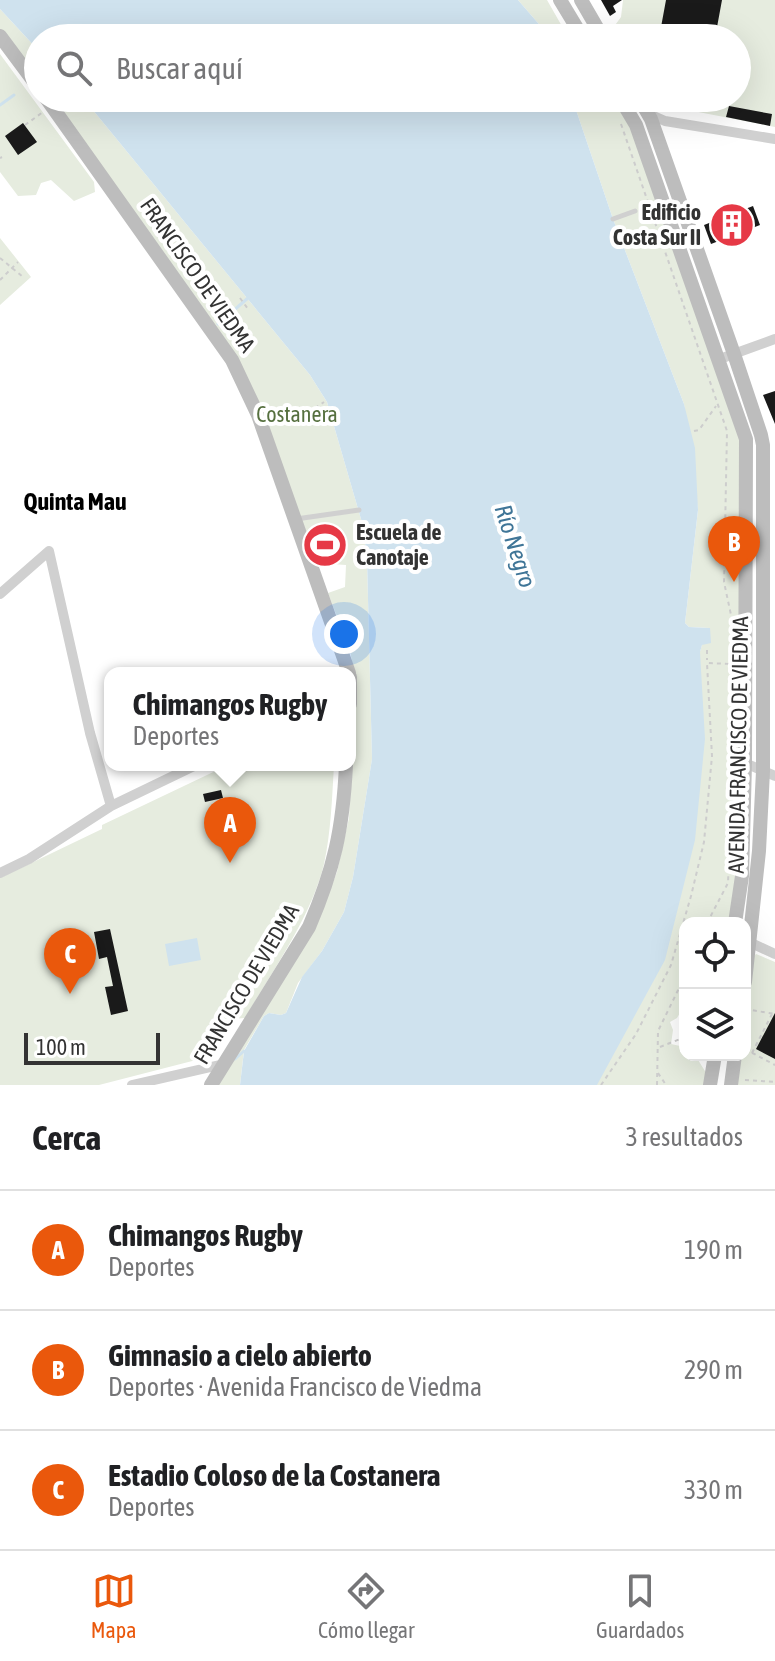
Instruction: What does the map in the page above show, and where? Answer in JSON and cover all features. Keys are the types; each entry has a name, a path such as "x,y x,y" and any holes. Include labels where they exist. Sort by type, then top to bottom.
{"main road":[{"path":"560,0 575,24"},
{"path":"581,0 595,24"},
{"path":"0,36 24,68"},
{"name":"FRANCISCO DE VIEDMA","path":"56,112 222,343 258,415 347,667"},
{"name":"AVENIDA FRANCISCO DE VIEDMA","path":"624,112 636,125 746,439 746,596 739,645 742,876 736,917"},
{"name":"AVENIDA FRANCISCO DE VIEDMA","path":"649,114 761,435 769,607 769,773 751,917"},
{"path":"648,161 663,154"},
{"path":"746,439 761,435"},
{"path":"746,596 769,607"},
{"path":"739,645 769,652"},
{"name":"FRANCISCO DE VIEDMA","path":"211,1085 309,927 321,899 332,870 341,830 346,771"},
{"path":"710,1085 714,1061"},
{"path":"731,1081 734,1061"}],"street":[{"path":"649,114 665,121 775,139"},
{"path":"717,360 775,339"},
{"path":"0,594 49,551 90,733 111,806"},
{"path":"739,764 769,773"},
{"path":"0,873 29,859 111,806 184,771"},
{"path":"751,942 775,954"},
{"path":"132,1085 224,1064"}],"lane":[{"path":"613,219 635,211"},
{"path":"295,519 359,510"}],"path":[{"path":"25,125 39,112"},
{"path":"620,122 727,431 724,582 739,645"},
{"path":"0,258 23,277"},
{"path":"0,280 18,262"},
{"path":"240,298 248,309"},
{"path":"315,408 324,402"},
{"path":"694,431 699,430 717,404"},
{"path":"601,1085 636,1034 671,965 704,842 712,756 707,650"},
{"path":"707,663 733,664"},
{"path":"710,917 728,883 739,764"},
{"path":"657,1085 658,1031 679,988"},
{"path":"751,1010 774,1014 752,1053 775,1065"},
{"path":"658,1047 679,1039"},
{"path":"658,1073 666,1085"},
{"path":"731,1081 775,1082"}],"green space":[{"path":"518,0 547,0 561,24 539,24"},
{"path":"623,0 775,0 775,127 698,112 751,112 751,24 616,24 621,17"},
{"path":"0,9 24,35 24,61 0,30"},
{"path":"0,54 24,87 24,112 43,112 94,182 95,192 74,201 51,180 41,183 36,195 18,196 0,172"},
{"name":"Costanera","path":"61,112 94,112 310,375 327,402 363,526 367,559 372,759 353,877 344,912 322,951 298,983 286,1013 264,1016 244,1050 240,1085 217,1085 315,927 337,872 349,818 352,771 356,771 356,667 353,667 328,593 345,587 346,565 316,563 262,413"},
{"path":"577,112 624,112 633,126 742,440 738,876 733,917 679,917 679,1014 670,1022 673,1030 671,1044 679,1046 679,1061 699,1061 708,1076 707,1085 569,1085 702,645 710,628 689,627 685,623 698,510 684,404 613,219"},
{"path":"0,238 31,277 0,305"},
{"path":"215,771 334,771 328,840 318,883 290,943 245,1018 218,1020 200,1059 99,1085 0,1085 0,878 102,829 102,825"},
{"path":"756,954 775,962 775,1085 734,1085 737,1061 751,1061 752,958"}],"water":[{"path":"0,0 518,0 539,24 24,24 24,35 0,9"},
{"name":"Río Negro","path":"94,112 577,112 613,219 684,404 695,448 698,510 685,623 689,627 710,628 711,643 702,645 700,652 705,739 695,840 665,960 597,1085 240,1085 244,1051 264,1016 286,1013 302,977 322,951 344,912 353,877 372,759 367,559 363,526 327,402 310,375"},
{"path":"197,938 201,960 169,966 165,944"}],"building":[{"path":"601,0 622,0 613,6 616,12 610,16"},
{"path":"666,0 722,0 718,24 662,24"},
{"path":"751,110 772,114 770,126 726,117 727,112"},
{"path":"23,123 37,142 18,155 5,136"},
{"name":"Edificio Costa Sur II","path":"753,206 760,225 711,244 704,225"},
{"path":"775,391 775,424 763,395"},
{"path":"221,790 223,798 205,802 203,794"},
{"path":"110,929 128,1011 111,1015 105,987 113,986 107,957 99,959 94,932"},
{"path":"775,1013 775,1059 756,1049"}],"waterway":[{"path":"0,105 14,95"},
{"path":"218,324 248,298"},
{"path":"235,1059 244,1051"}],"place":[{"name":"Edificio Costa Sur II","path":"732,225"},
{"name":"Escuela de Canotaje","path":"325,545"},
{"name":"Gimnasio a cielo abierto","path":"734,582"},
{"name":"Chimangos Rugby","path":"230,863"},
{"name":"Estadio Coloso de la Costanera","path":"70,994"}],"district":[{"name":"Quinta Mau","path":"75,502"}]}
